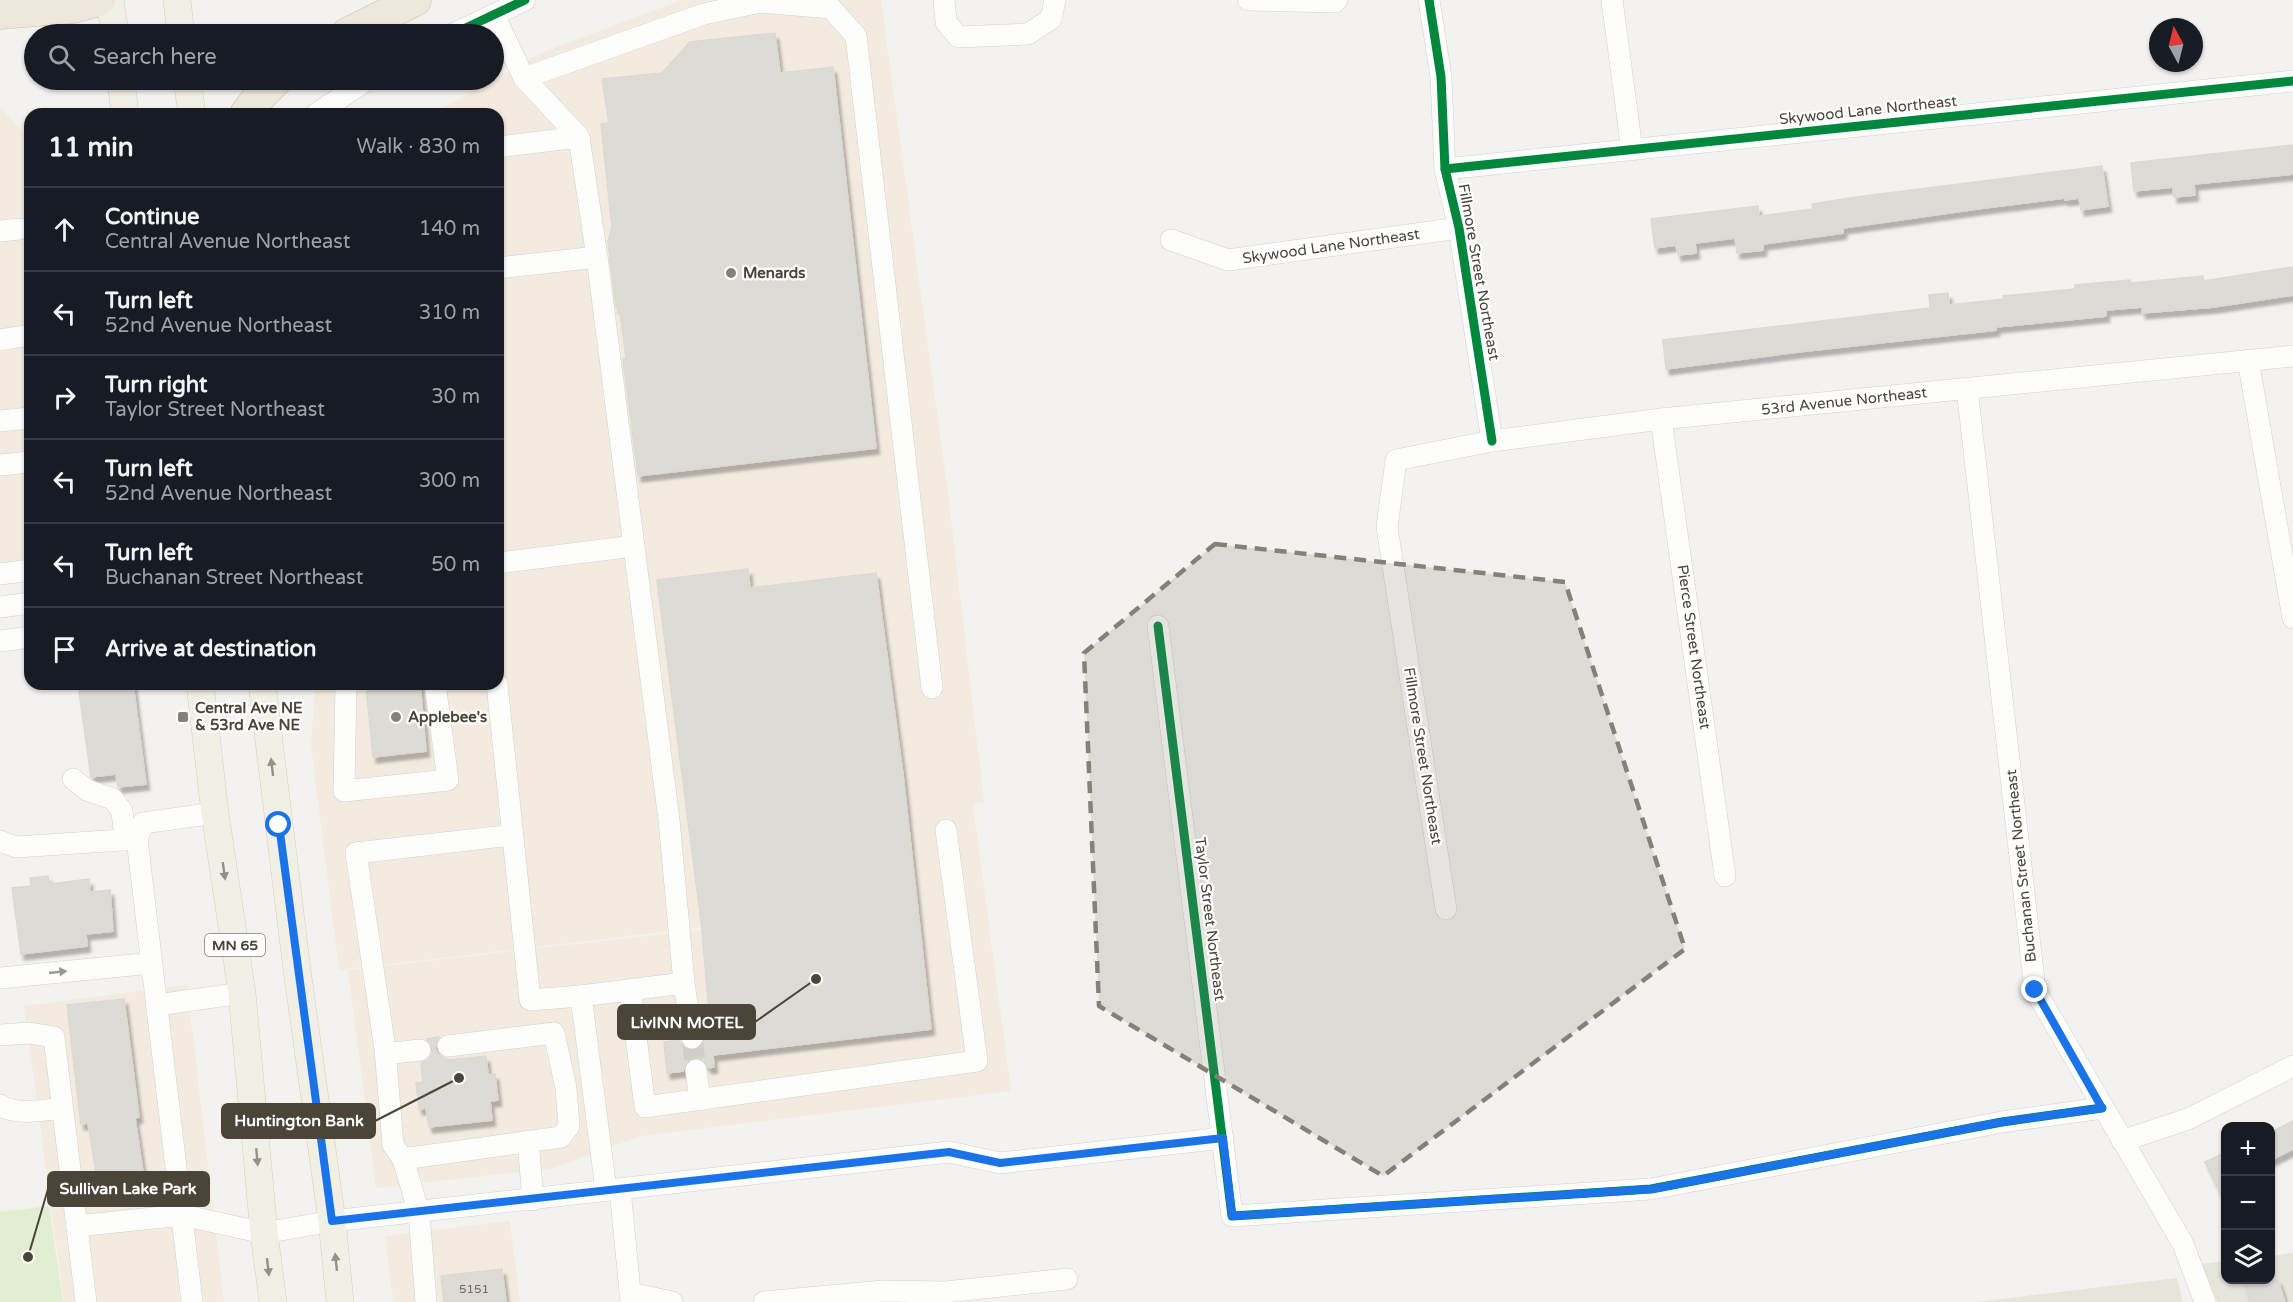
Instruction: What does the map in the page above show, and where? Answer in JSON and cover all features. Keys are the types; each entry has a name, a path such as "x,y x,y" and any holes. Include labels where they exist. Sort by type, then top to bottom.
{"highway":[{"path":"0,12 73,7 99,0"},
{"path":"367,24 415,0"},
{"path":"250,108 266,90"}],"main road":[{"path":"110,0 114,24"},
{"path":"177,0 181,24"},
{"path":"122,90 124,108"},
{"path":"189,90 191,108"},
{"name":"MN 65","path":"201,690 215,813 242,993 264,1233 273,1302"},
{"path":"263,690 297,970 332,1221 340,1302"}],"street":[{"path":"475,24 525,0"},
{"path":"944,0 946,22 958,38 1028,34 1050,19 1055,0"},
{"path":"1248,0 1335,2 1337,0"},
{"name":"Fillmore Street Northeast","path":"1429,0 1441,77 1445,169 1459,228 1492,441"},
{"path":"1612,0 1632,150"},
{"path":"524,78 704,14 760,2 831,8 856,36 932,688"},
{"path":"494,15 498,24"},
{"path":"504,36 524,78 579,137 597,257 669,820 684,983 692,1038"},
{"name":"Skywood Lane Northeast","path":"1445,169 2293,81"},
{"path":"325,108 352,90"},
{"path":"504,146 579,137"},
{"name":"Skywood Lane Northeast","path":"1171,240 1228,260 1459,228"},
{"path":"504,267 597,257"},
{"path":"0,340 24,336"},
{"name":"53rd Avenue Northeast","path":"1396,460 1492,441 1661,419 2293,356"},
{"path":"2248,360 2293,618"},
{"name":"Buchanan Street Northeast","path":"1967,388 2035,990 2183,1244 2205,1302"},
{"path":"0,422 24,419"},
{"name":"Pierce Street Northeast","path":"1661,419 1725,876"},
{"name":"Fillmore Street Northeast","path":"1396,460 1387,527 1446,909"},
{"path":"0,465 24,463"},
{"path":"504,562 634,546"},
{"path":"0,574 24,571"},
{"path":"0,607 24,604"},
{"name":"Taylor Street Northeast","path":"1158,626 1232,1216 1652,1189 2001,1122 2102,1108"},
{"path":"0,641 24,638"},
{"path":"346,690 344,791 448,780 436,690"},
{"path":"498,690 530,1000 684,983"},
{"path":"73,779 87,790 113,799 122,811 131,839 152,963 192,1302"},
{"path":"131,839 142,823 215,813"},
{"path":"630,990 645,1107 978,1061 946,830"},
{"path":"426,1302 419,1213 403,1159 393,1145 385,1054 356,853 512,835"},
{"path":"0,841 16,848 131,839"},
{"path":"0,978 152,963"},
{"path":"157,1005 242,993"},
{"path":"580,996 631,1297 672,1302"},
{"path":"0,1035 29,1033 54,1037 86,1302"},
{"path":"403,1159 561,1137 569,1126 566,1088 554,1033 448,1046"},
{"path":"385,1054 420,1050"},
{"path":"2122,1141 2188,1119 2293,1066"},
{"path":"696,1070 700,1100"},
{"path":"0,1105 10,1110 27,1111 62,1108"},
{"path":"77,1226 182,1215 264,1233 332,1221 949,1152 1000,1163 1223,1138"},
{"path":"528,1142 533,1200"},
{"path":"764,1302 883,1291 945,1292 1067,1279"}],"highlighted area":[{"path":"1215,544 1565,582 1685,949 1383,1176 1099,1006 1084,653"}],"shaded area":[{"path":"682,0 881,0 949,501 984,802 973,804 1011,1091 641,1136 554,1168 376,1188 348,970 699,930 791,917 339,970 311,745 315,690 504,690 504,108 443,108 475,90 504,90 504,74 541,53"},
{"path":"0,107 24,133 24,581 0,583"},
{"path":"187,985 224,1302 64,1302 24,1006"},
{"path":"510,1221 520,1302 393,1302 385,1236"},
{"path":"2293,1253 2293,1302 2217,1302 2201,1264 2221,1262 2221,1284 2275,1284 2275,1255"},
{"path":"2177,1278 2183,1302 1976,1302"}],"green space":[{"path":"49,1206 63,1302 0,1302 0,1212"}],"building":[{"name":"Menards","path":"775,33 780,73 833,67 876,448 638,476 623,359 626,358 620,312 616,306 608,242 612,227 601,124 609,123 602,79 662,73 690,42"},
{"path":"2293,145 2293,174 2194,184 2195,195 2174,197 2173,187 2134,191 2131,163"},
{"path":"2102,166 2108,206 2081,210 2079,198 2065,200 2065,198 1984,208 1843,228 1843,233 1763,244 1763,250 1737,253 1735,238 1695,243 1696,253 1678,255 1676,245 1655,248 1651,219 1758,206 1759,216 1813,209 1812,204 1856,197"},
{"path":"2293,267 2293,295 2214,307 2142,313 2142,307 2106,310 2106,316 1996,327 1996,330 1666,369 1663,340 1930,308 1929,295 1948,293 1949,305 2004,299 2003,296 2075,289 2075,285 2130,280 2131,283 2203,276 2203,281"},
{"path":"748,569 750,588 876,573 903,775 931,1029 713,1055 714,1067 709,1068 701,1059 694,1058 688,1060 683,1071 667,1073 664,1042 679,1040 682,1046 693,1051 700,1048 705,1037 711,1036 702,929 657,580"},
{"path":"79,690 134,690 146,784 118,787 116,774 91,777"},
{"name":"Applebee's","path":"367,690 421,690 426,751 373,757"},
{"path":"48,876 49,884 89,879 90,892 110,890 113,931 86,934 87,946 21,954 12,888 31,886 30,878"},
{"path":"124,999 139,1117 135,1118 144,1179 98,1186 88,1123 81,1124 67,1005"},
{"path":"439,1037 435,1048 444,1058 450,1060 486,1056 488,1074 495,1074 498,1100 490,1101 492,1120 429,1127 426,1108 419,1109 416,1083 423,1082 421,1063 432,1055 433,1048 426,1039"},
{"path":"2293,1121 2293,1149 2275,1158 2275,1130"},
{"path":"2221,1154 2221,1195 2205,1162"},
{"path":"502,1269 506,1302 444,1302 441,1276"},
{"path":"2275,1280 2278,1280 2285,1302 2250,1302 2244,1284 2275,1284"}],"tunnel":[{"path":"692,1038 696,1070"}],"cycle path":[{"path":"474,24 525,0"},
{"path":"1429,0 1441,77 1445,169 1459,228 1492,441"},
{"path":"1445,169 2293,81"},
{"path":"1158,626 1232,1216 1651,1189 2002,1122 2102,1108"}],"place":[{"name":"Menards","path":"731,273"},
{"name":"Central Ave NE & 53rd Ave NE","path":"183,717"},
{"name":"Applebee's","path":"396,717"},
{"name":"LivINN MOTEL","path":"816,979"},
{"name":"Huntington Bank","path":"459,1078"},
{"name":"Sullivan Lake Park","path":"28,1257"}],"route":[{"path":"279,825 332,1221 949,1152 1000,1163 1223,1138 1232,1216 1652,1189 2001,1122 2102,1108 2035,990"}]}
